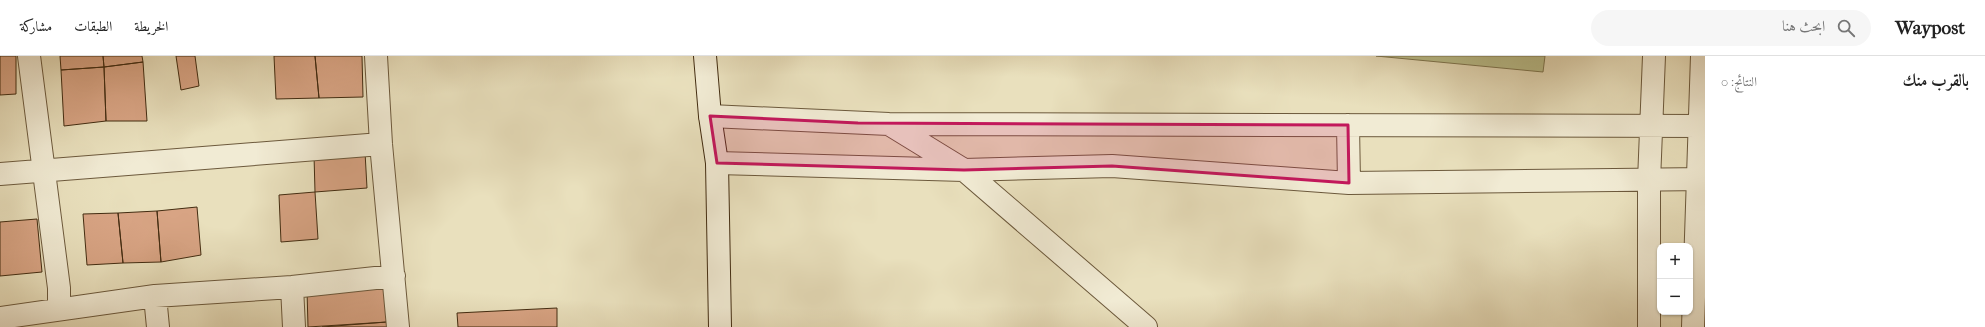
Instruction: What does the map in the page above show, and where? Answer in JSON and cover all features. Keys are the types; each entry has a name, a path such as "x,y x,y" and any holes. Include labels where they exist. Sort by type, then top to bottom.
{"street":[{"path":"29,56 42,171 59,288 59,310"},
{"path":"376,56 381,144 398,327"},
{"path":"705,56 710,116 717,163 720,327"},
{"path":"1649,327 1650,181 1654,56"},
{"path":"1693,327 1702,179 1702,56"},
{"path":"710,116 889,124 1702,126"},
{"path":"889,124 964,170 1146,327"},
{"path":"1348,125 1349,183"},
{"path":"0,174 381,144"},
{"path":"717,163 964,170 1112,166 1349,183 1650,181 1702,179"},
{"path":"0,318 156,296 292,287 394,276"},
{"path":"292,287 294,327"},
{"path":"156,296 158,327"}],"highlighted area":[{"path":"710,116 858,123 1348,125 1349,183 1112,166 964,170 717,163"}],"green space":[{"path":"1376,56 1545,56 1543,72"}],"building":[{"path":"0,56 16,56 16,94 0,95"},
{"path":"60,56 103,56 104,67 61,70"},
{"path":"103,56 142,56 143,62 104,67"},
{"path":"176,56 195,56 199,86 181,90"},
{"path":"274,56 315,56 319,98 276,99"},
{"path":"315,56 362,56 363,97 319,98"},
{"path":"143,62 147,121 106,121 104,67"},
{"path":"104,67 106,121 64,126 61,70"},
{"path":"365,152 367,188 315,192 314,155"},
{"path":"315,192 318,239 281,242 279,195"},
{"path":"197,207 201,255 161,262 157,211"},
{"path":"157,211 161,262 123,263 118,213"},
{"path":"118,213 123,263 87,265 83,214"},
{"path":"37,219 42,272 0,276 0,222"},
{"path":"388,281 387,322 308,327 307,290"},
{"path":"557,308 557,327 458,327 457,313"},
{"path":"387,322 387,327 322,327"}]}
